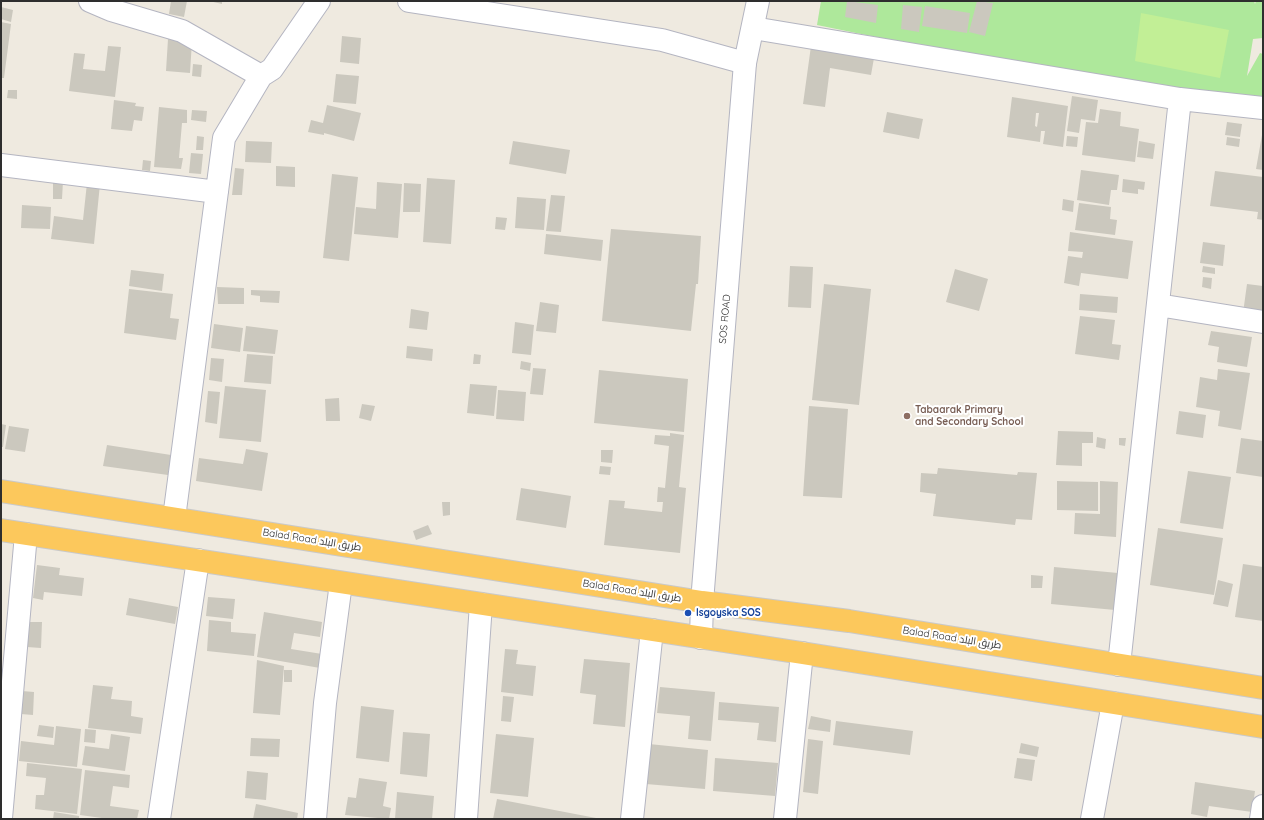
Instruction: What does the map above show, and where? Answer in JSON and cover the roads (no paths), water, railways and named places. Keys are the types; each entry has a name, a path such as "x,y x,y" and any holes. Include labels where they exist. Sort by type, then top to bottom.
{"highway":[{"name":"Balad Road طريق البلد","path":"1,491 702,602 849,621 1263,688"},
{"path":"1,530 802,653 1263,727"}],"street":[{"path":"90,1 111,10 182,30 261,76"},
{"path":"174,518 224,138 261,76 272,69 319,1"},
{"path":"409,1 662,40 745,63"},
{"name":"SOS ROAD","path":"701,638 702,602 745,63 758,1"},
{"path":"753,28 1180,99 1263,108"},
{"path":"1119,665 1180,99"},
{"path":"1,165 217,192"},
{"path":"1158,305 1263,322"},
{"path":"1,818 26,534"},
{"path":"159,819 198,560"},
{"path":"316,819 324,718 341,583"},
{"path":"466,819 481,604"},
{"path":"632,819 652,630"},
{"path":"785,819 802,653"},
{"path":"1092,819 1113,703"},
{"path":"1260,819 1263,806"}],"place":[{"name":"Tabaarak Primary and Secondary School","path":"907,416"},
{"name":"Isgoyska SOS","path":"688,613"}]}
